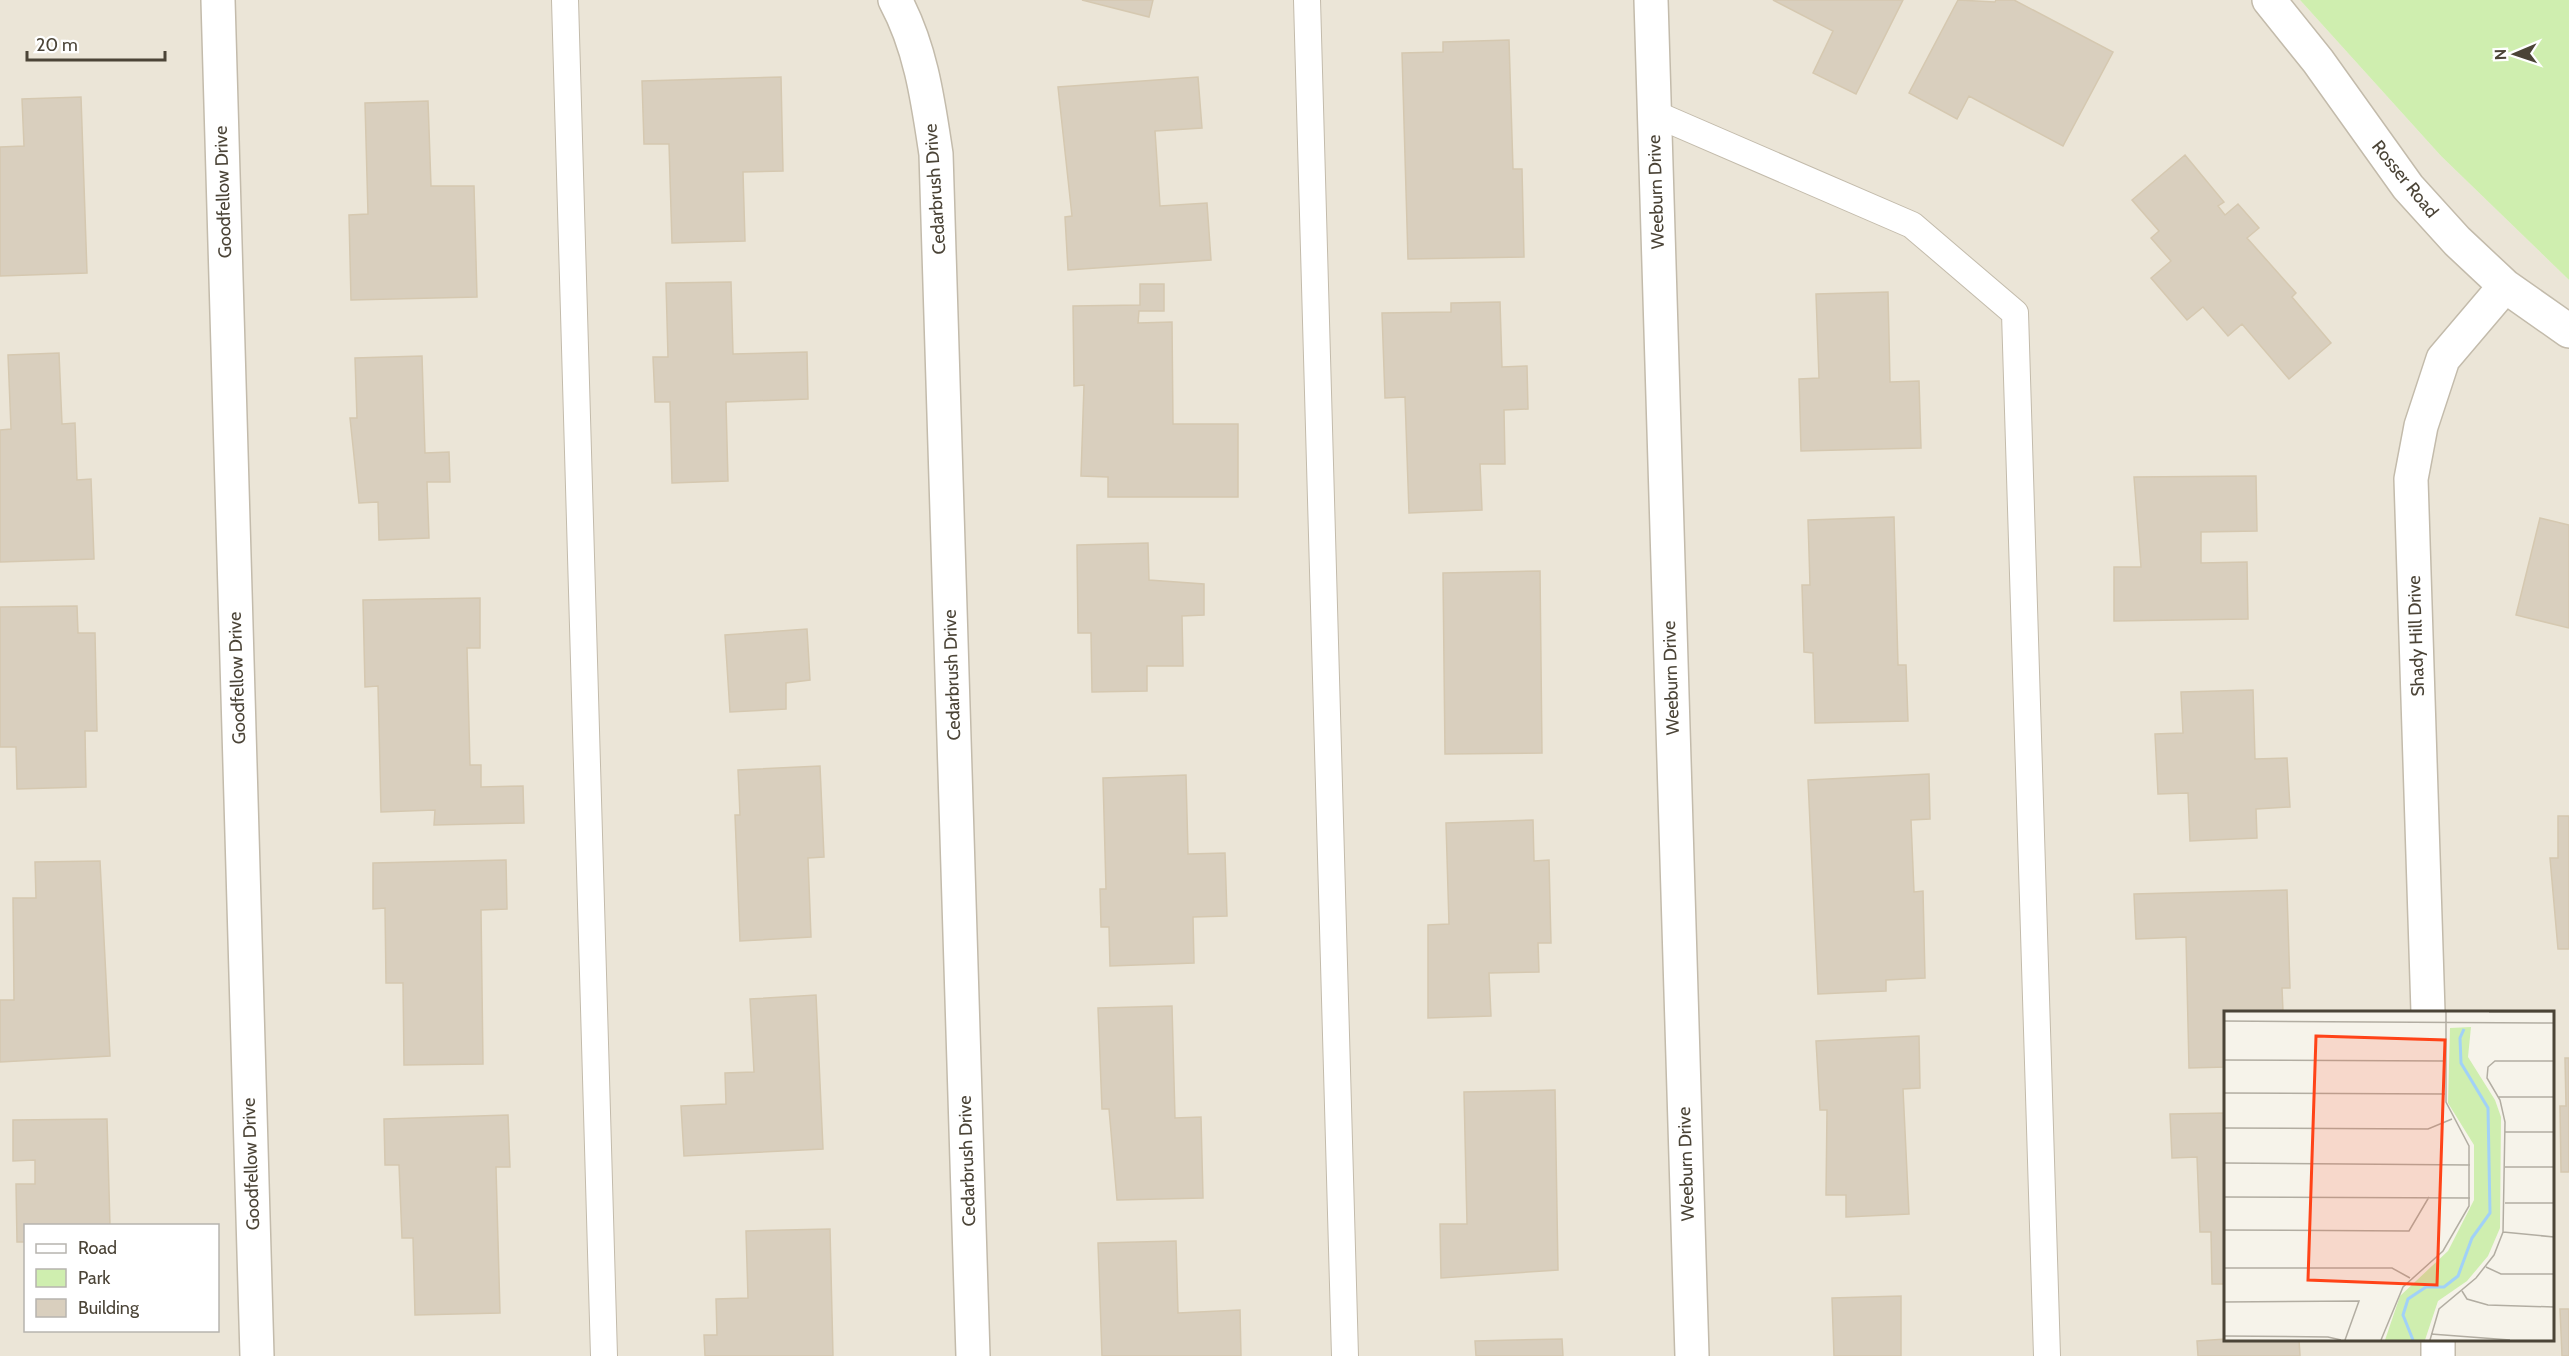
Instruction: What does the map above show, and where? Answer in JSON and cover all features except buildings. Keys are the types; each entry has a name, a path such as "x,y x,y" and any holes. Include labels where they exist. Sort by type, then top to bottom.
{"street":[{"name":"Goodfellow Drive","path":"218,0 257,1356"},
{"name":"Cedarbrush Drive","path":"895,0 909,25 926,89 936,154 973,1356"},
{"name":"Weeburn Drive","path":"1650,0 1692,1356"},
{"name":"Rosser Road","path":"2269,0 2318,61 2408,187 2457,241 2505,286 2569,331"},
{"name":"Shady Hill Drive","path":"2428,1011 2411,479 2421,426 2443,359 2505,286"}],"lane":[{"path":"565,0 604,1356"},
{"path":"1307,0 1345,1356"},
{"path":"1653,113 1912,225 2015,313 2047,1356"}],"shaded area":[{"path":"0,0 2300,0 2441,156 2569,280 2569,1356 0,1356"}],"green space":[{"path":"2300,0 2569,0 2569,280 2441,156"}]}
